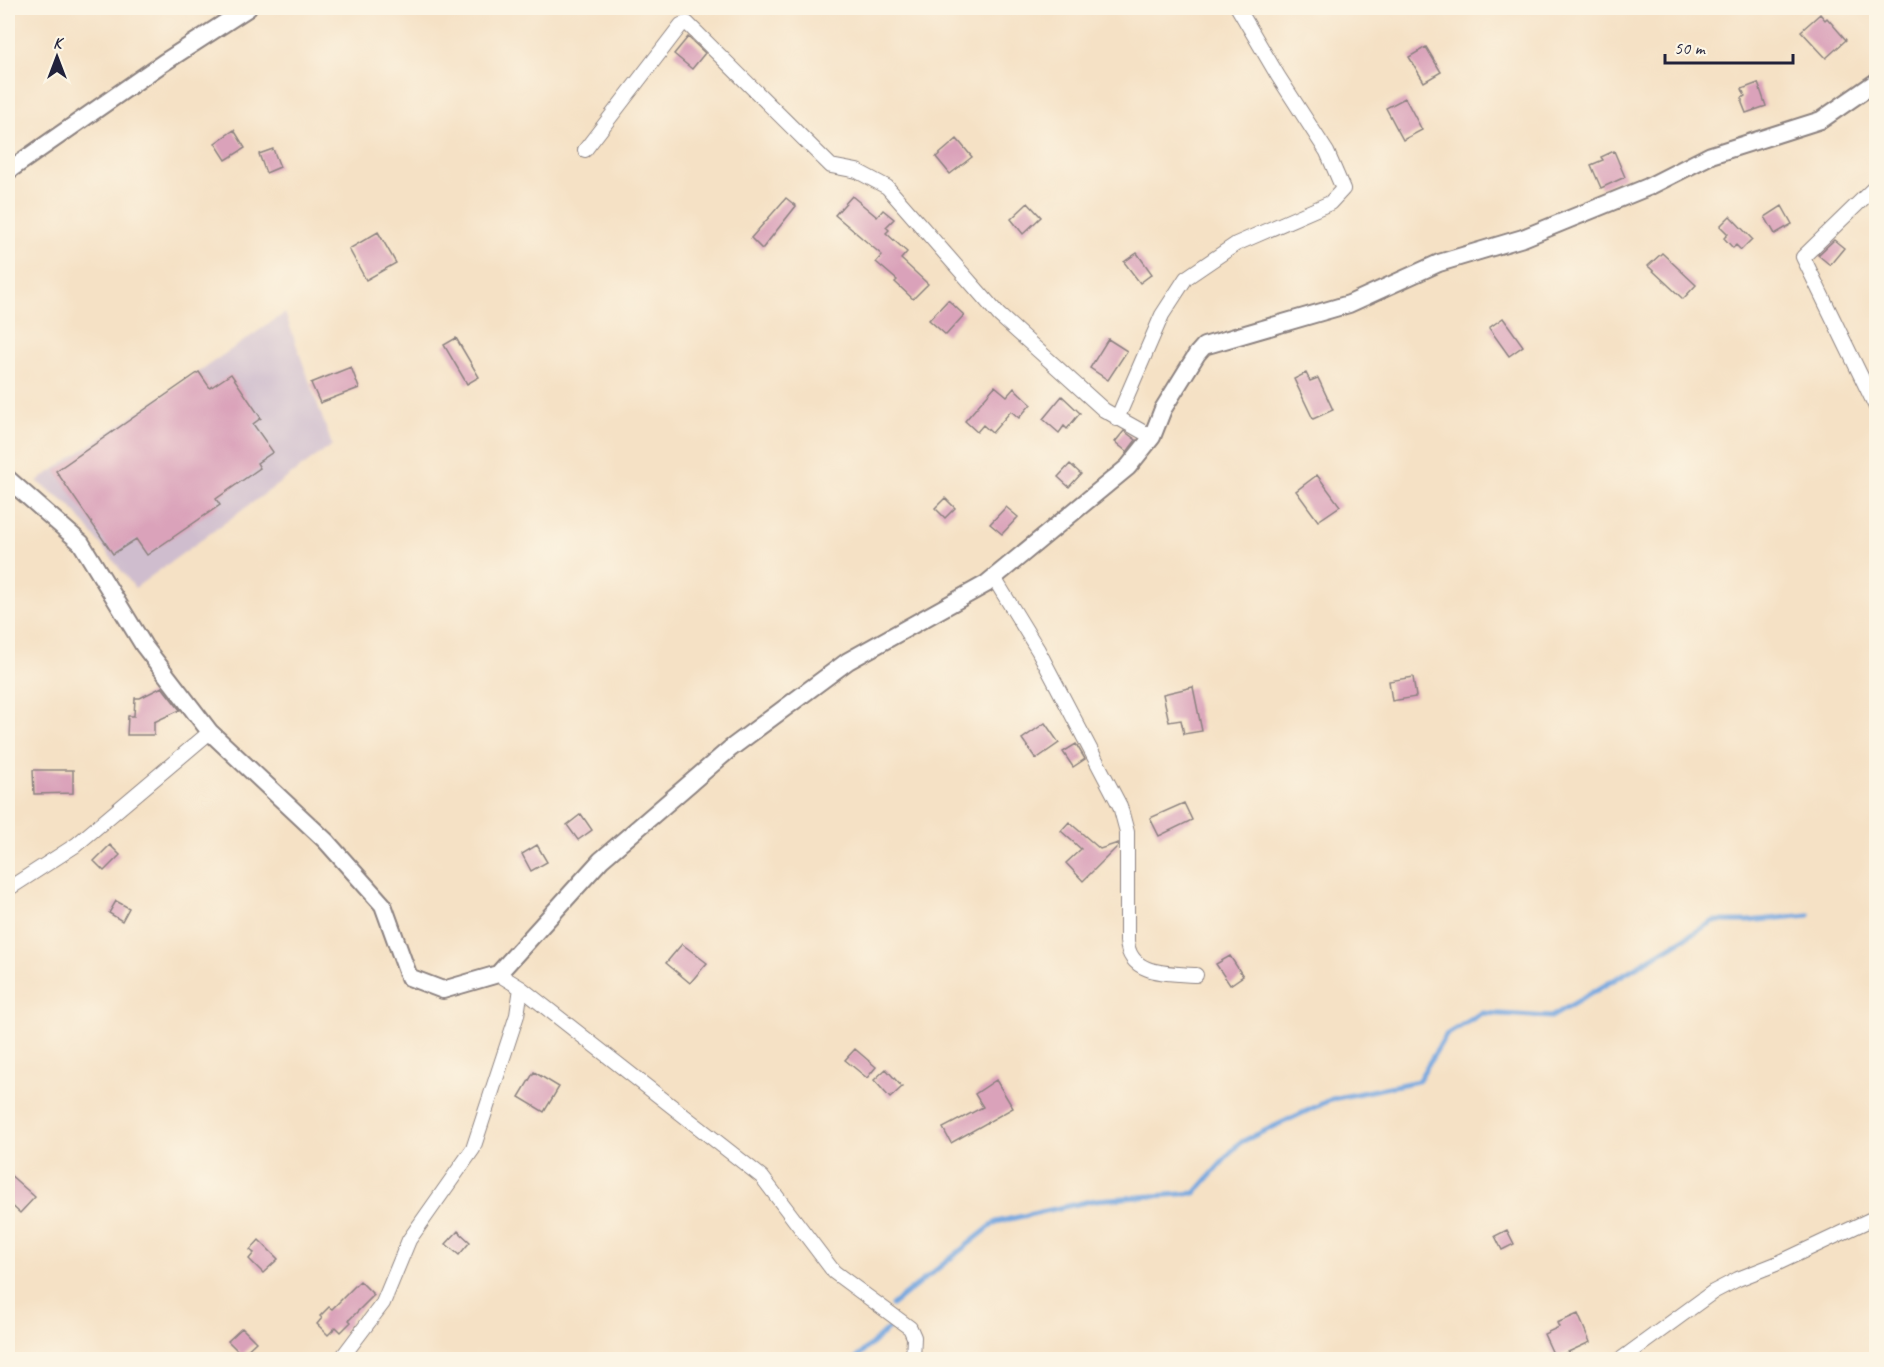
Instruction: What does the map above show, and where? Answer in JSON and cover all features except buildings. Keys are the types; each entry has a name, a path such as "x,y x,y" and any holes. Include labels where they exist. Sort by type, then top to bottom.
{"street":[{"path":"8,171 163,63 248,8"},
{"path":"1117,419 1162,315 1186,278 1236,244 1330,203 1343,189 1327,152 1238,8"},
{"path":"585,150 681,25 687,23 831,166 857,171 887,187 999,315 1104,410 1152,437"},
{"path":"8,479 81,543 144,646 210,732 277,798 326,841 383,905 409,977 443,990 498,974 602,860 730,748 848,661 986,585 1128,467 1152,437 1163,409 1204,346 1349,304 1439,263 1522,238 1648,187 1711,155 1821,120 1876,82"},
{"path":"1876,186 1803,257 1876,407"},
{"path":"994,578 1038,650 1120,806 1127,832 1129,954 1137,965 1157,972 1196,975"},
{"path":"8,889 76,845 210,732"},
{"path":"498,974 521,988 762,1177 834,1272 910,1328 914,1337 913,1359"},
{"path":"340,1359 382,1303 409,1240 473,1149 517,1015 521,988"},
{"path":"1620,1359 1713,1292 1876,1217"}],"shaded area":[{"path":"285,313 332,445 135,588 71,507 37,481"}],"waterway":[{"path":"892,1305 996,1222 1095,1200 1195,1193 1239,1143 1332,1099 1418,1081 1446,1035 1482,1013 1551,1017 1714,921 1748,921 1809,915"},
{"path":"854,1360 888,1329"}]}
